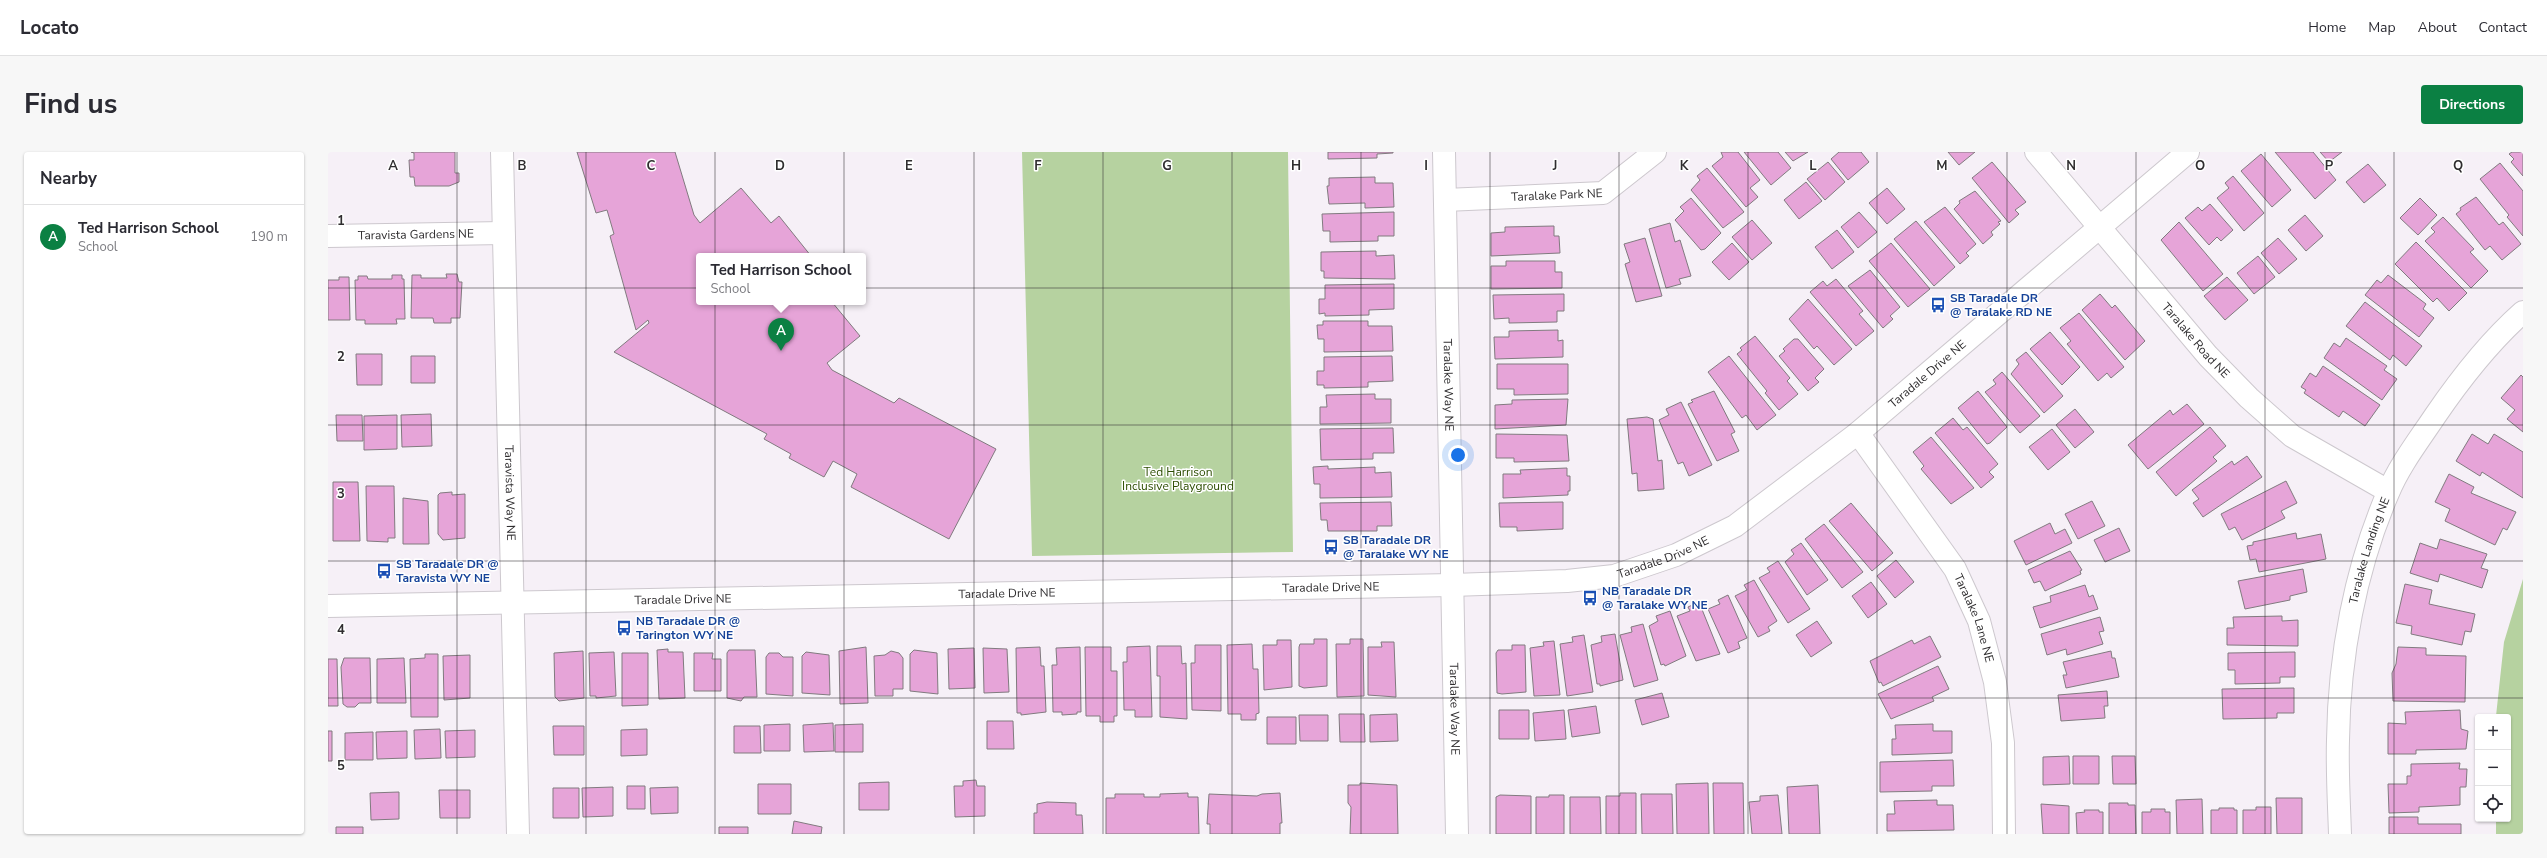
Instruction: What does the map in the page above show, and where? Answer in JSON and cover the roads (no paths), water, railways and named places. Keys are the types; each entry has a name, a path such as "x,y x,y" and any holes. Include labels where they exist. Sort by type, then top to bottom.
{"street":[{"name":"Taravista Way NE","path":"502,152 518,834"},
{"name":"Taralake Way NE","path":"1444,152 1457,834"},
{"name":"Taralake Park NE","path":"1445,200 1603,193 1655,152"},
{"name":"Taralake Road NE","path":"2036,152 2098,229 2208,356 2255,402 2292,436 2388,491"},
{"name":"Taradale Drive NE","path":"328,606 1452,585 1567,581 1614,576 1676,555 1735,526 1858,433 2188,152"},
{"name":"Taravista Gardens NE","path":"328,236 503,233"},
{"name":"Taralake Landing NE","path":"2340,834 2338,740 2342,675 2352,611 2374,530 2388,491 2419,439 2462,376 2523,312"},
{"name":"Taralake Lane NE","path":"1858,433 1955,569 1979,620 1995,682 2003,743 2004,834"}],"place":[{"name":"SB Taradale DR @ Taralake RD NE","path":"1938,305"},
{"name":"Ted Harrison School","path":"781,351"},
{"name":"SB Taradale DR @ Taralake WY NE","path":"1331,547"},
{"name":"SB Taradale DR @ Taravista WY NE","path":"384,571"},
{"name":"NB Taradale DR @ Taralake WY NE","path":"1590,598"},
{"name":"NB Taradale DR @ Tarington WY NE","path":"624,628"}],"park label":[{"name":"Ted Harrison Inclusive Playground","path":"1178,479"}]}
